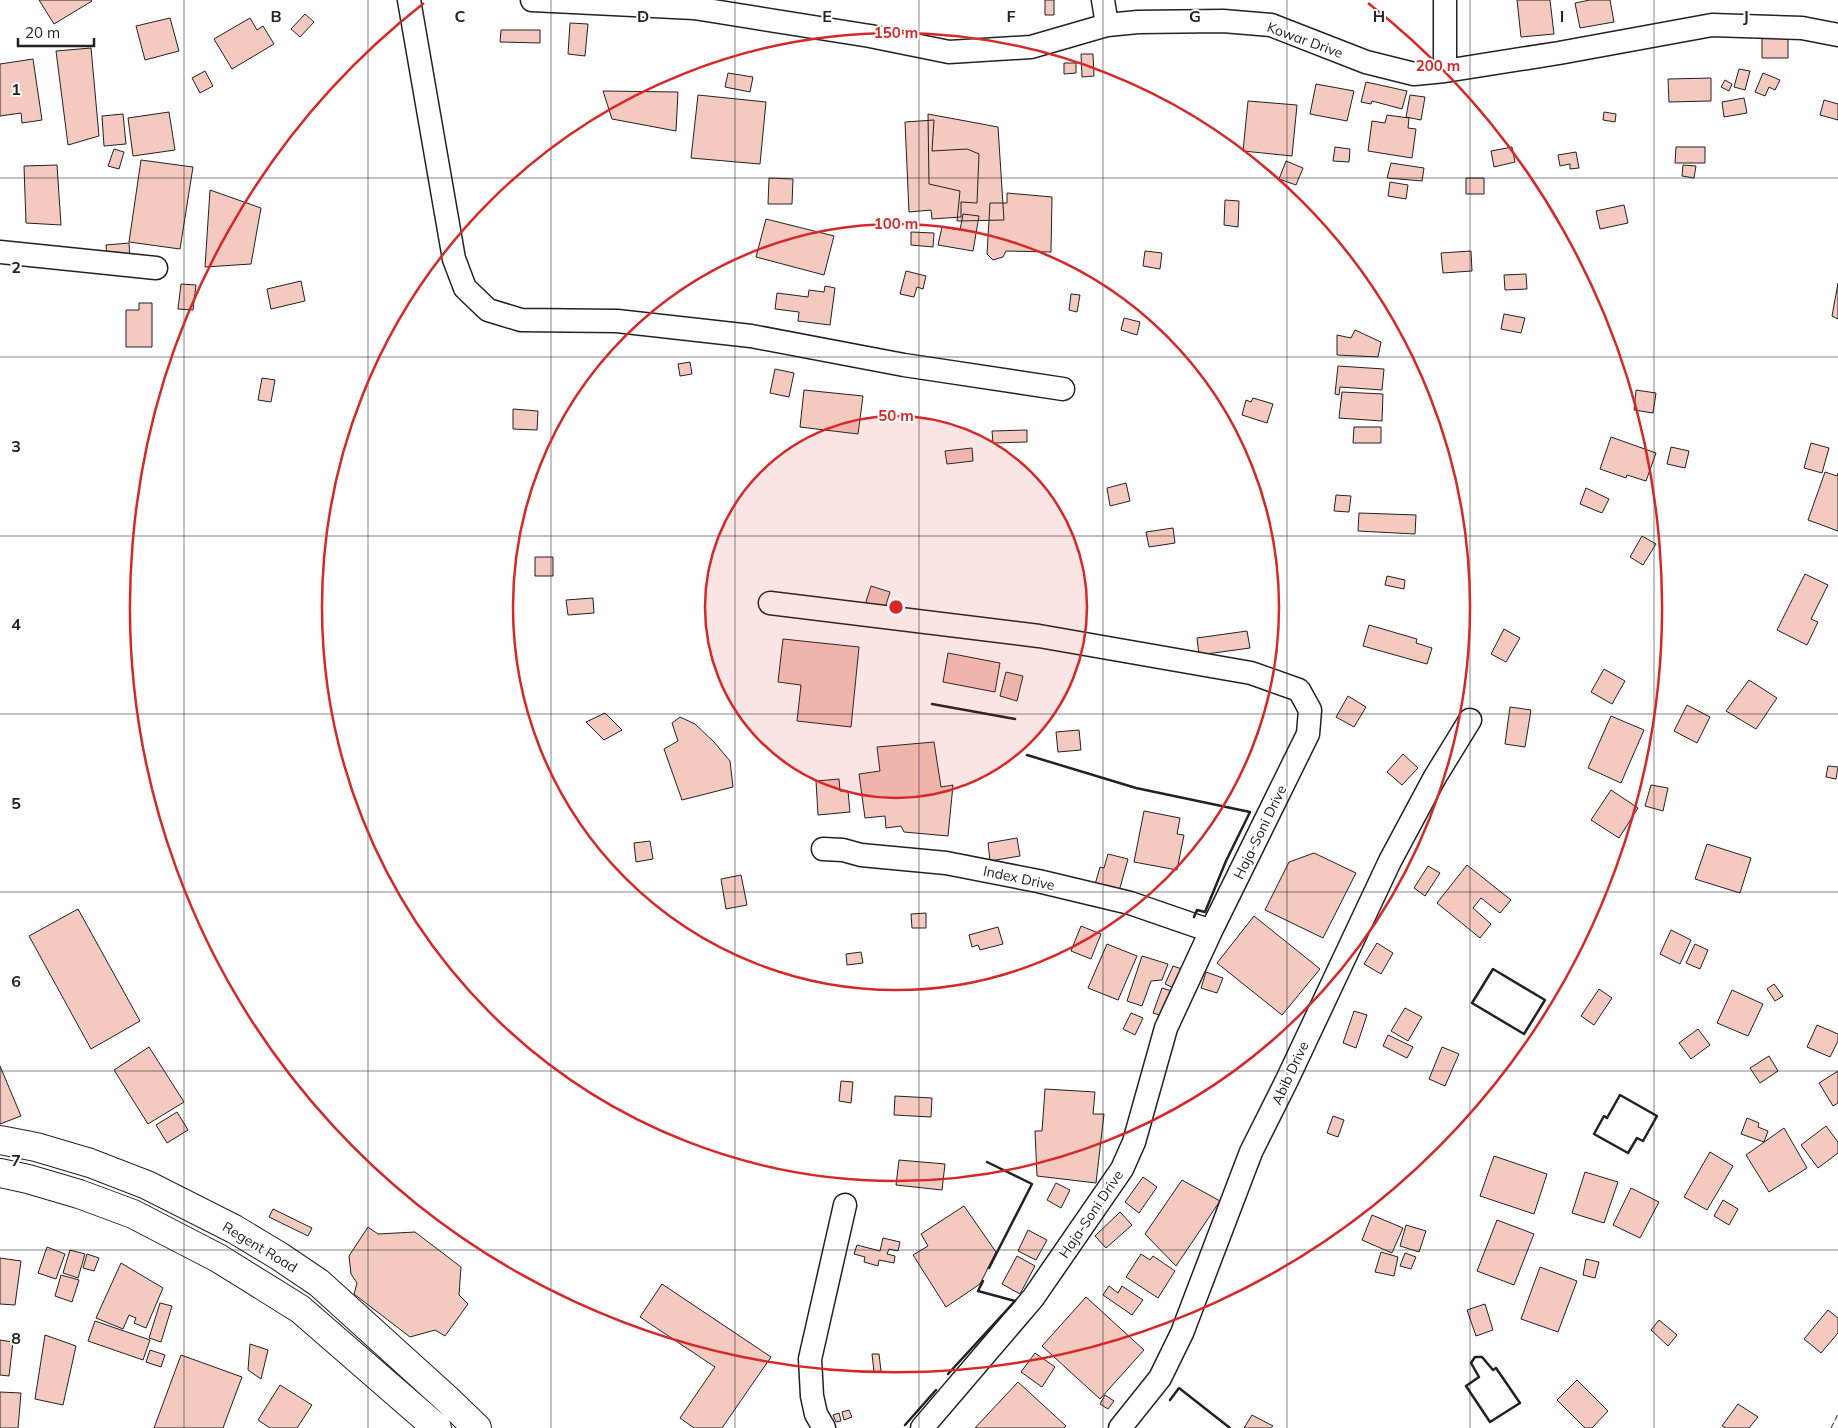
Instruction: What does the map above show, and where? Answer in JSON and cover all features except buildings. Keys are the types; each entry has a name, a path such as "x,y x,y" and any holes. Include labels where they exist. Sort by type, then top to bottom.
{"main road":[{"name":"Regent Road","path":"0,1140 36,1147 90,1163 147,1185 234,1229 279,1256 319,1283 448,1399 477,1428"},
{"path":"0,1173 79,1194 133,1214 218,1258 300,1309 437,1428"}],"street":[{"path":"409,0 454,258 465,288 488,310 521,320 617,321 751,336 904,365 1063,389"},
{"name":"Kowar Drive","path":"541,0 694,8 870,36 949,52 1031,47 1107,25 1138,22 1222,22 1271,25 1366,62 1414,74 1445,71 1577,50 1712,25 1802,28 1838,35"},
{"path":"1103,0 1107,25"},
{"path":"1445,0 1445,71"},
{"path":"0,252 156,268"},
{"name":"Haja-Soni Drive","path":"770,603 1039,636 1251,673 1299,690 1310,710 1308,734 1166,1028 1134,1142 1122,1169 1033,1298 922,1428"},
{"name":"Abib Drive","path":"1120,1428 1160,1378 1182,1333 1252,1152 1390,861 1435,777 1470,720"},
{"name":"Index Drive","path":"823,849 843,850 861,856 946,863 1038,881 1130,903 1211,932"},
{"path":"824,1428 816,1414 812,1396 810,1360 845,1205"}],"fence":[{"path":"1831,1428 1838,1414"}],"wall":[{"path":"932,704 1015,719"},
{"path":"1027,755 1136,788 1250,812 1226,861 1205,912 1197,910 1194,917"},
{"path":"1493,969 1545,1000 1524,1034 1472,1003 1493,969"},
{"path":"1620,1095 1657,1116 1643,1141 1637,1138 1628,1153 1594,1134 1604,1116 1607,1118 1620,1095"},
{"path":"987,1162 1032,1184 989,1268"},
{"path":"948,1374 1015,1301 978,1291 983,1281"},
{"path":"1475,1357 1482,1357 1493,1370 1496,1368 1520,1403 1490,1422 1466,1386 1479,1377 1471,1363 1475,1357"},
{"path":"1170,1400 1179,1388 1230,1428"},
{"path":"905,1425 936,1390"}]}
